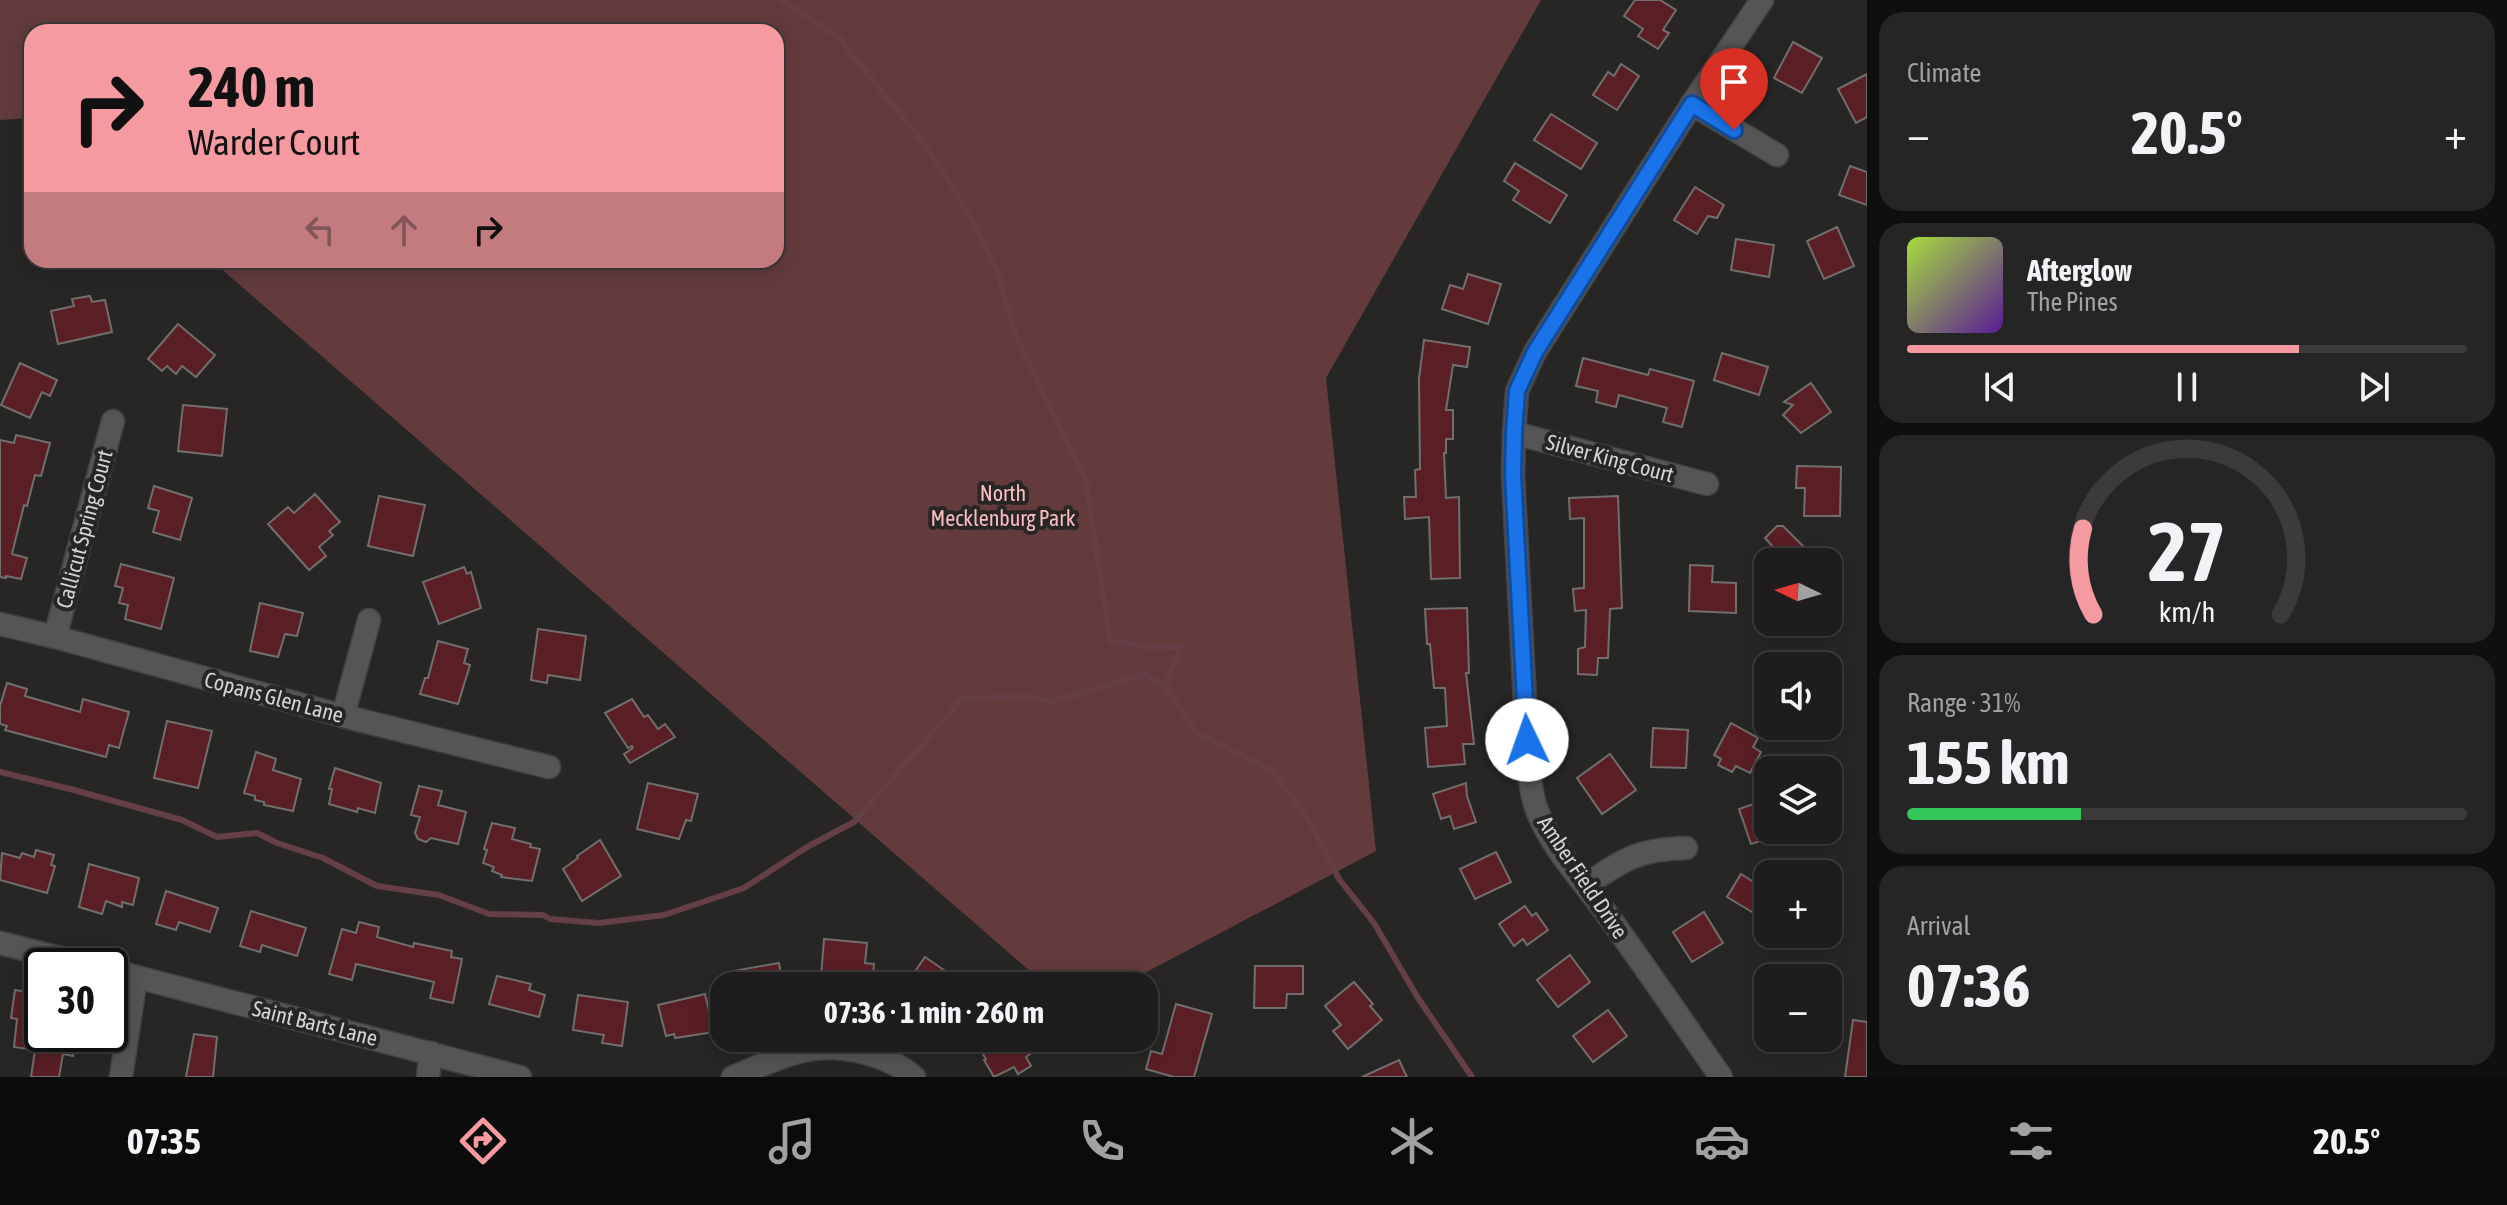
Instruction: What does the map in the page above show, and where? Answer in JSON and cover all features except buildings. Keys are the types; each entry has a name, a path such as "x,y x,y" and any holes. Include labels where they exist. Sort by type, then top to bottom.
{"street":[{"name":"Amber Field Drive","path":"1721,1077 1547,831 1537,810 1531,783 1513,475 1514,433 1517,391 1522,375 1692,104 1762,0"},
{"path":"1692,104 1777,155"},
{"name":"Callicut Spring Court","path":"55,637 113,421"},
{"name":"Silver King Court","path":"1514,433 1707,484"},
{"path":"343,716 369,620"},
{"name":"Copans Glen Lane","path":"0,624 343,716 549,767"},
{"path":"1586,885 1632,855 1650,850 1686,848"},
{"path":"0,943 24,949"},
{"name":"Saint Barts Lane","path":"128,975 520,1077"},
{"path":"121,1077 136,977"},
{"path":"733,1077 802,1051 822,1048 881,1058 914,1077"},
{"path":"428,1077 431,1053"}],"green space":[{"name":"North Mecklenburg Park","path":"0,0 1541,0 1326,378 1376,851 1147,972 1031,972 220,268 784,268 784,24 24,24 24,118 0,120"}],"waterway":[{"path":"781,0 842,39 921,140 977,229 998,274 1016,336 1086,481 1110,641 1149,647 1181,647 1165,687"},
{"path":"0,772 182,820 217,837 257,833 323,858 377,886 439,895 489,914 543,915 550,919 599,923 664,915 744,888 807,847 854,822 962,699 1024,696 1050,702 1146,674 1165,687 1198,734 1273,771 1311,824 1339,879 1374,923 1418,998 1472,1077"}],"route":[{"path":"1527,740 1513,475 1514,412 1522,375 1692,104 1734,130"}]}
